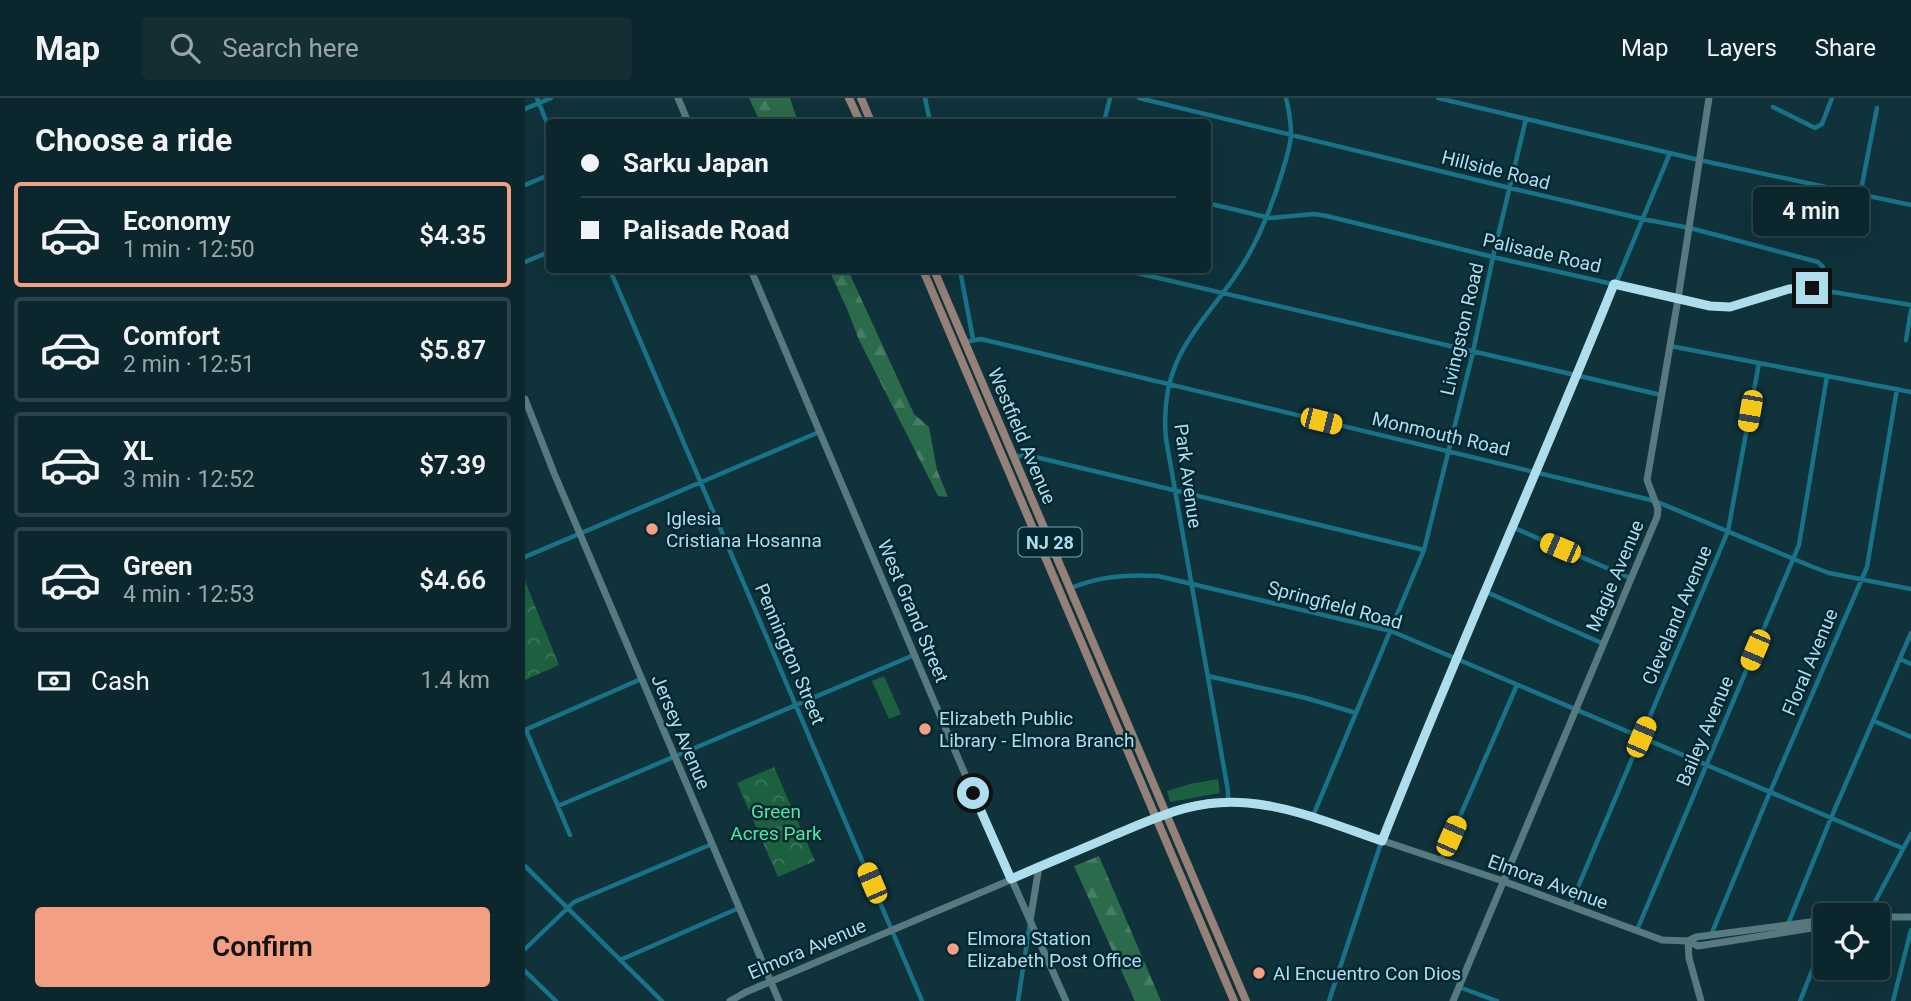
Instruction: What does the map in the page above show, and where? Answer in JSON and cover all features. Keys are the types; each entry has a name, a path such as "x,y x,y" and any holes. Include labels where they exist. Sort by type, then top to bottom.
{"main road":[{"path":"849,98 859,119"},
{"path":"861,98 870,119"},
{"name":"Westfield Avenue","path":"924,273 1234,1001"},
{"name":"Westfield Avenue","path":"935,273 969,341 1014,458 1245,1001"},
{"path":"1109,706 1118,702"},
{"path":"1203,928 1213,924"}],"street":[{"path":"525,109 538,101 551,98"},
{"path":"678,98 687,119"},
{"path":"925,98 929,119"},
{"path":"1105,119 1110,98"},
{"name":"Hillside Road","path":"1139,98 1510,188 1690,228 1818,262 1823,267 1820,289"},
{"name":"Park Avenue","path":"1228,802 1165,431 1165,407 1169,384 1182,348 1245,260 1267,217 1288,153 1291,134 1286,98"},
{"path":"1438,98 1699,160 1911,205"},
{"name":"Magie Avenue","path":"1453,1001 1657,517 1647,480 1709,98"},
{"path":"1773,107 1815,128 1820,126 1832,98"},
{"path":"538,101 546,121"},
{"path":"1860,195 1877,108"},
{"name":"Livingston Road","path":"1313,817 1424,550 1526,119"},
{"path":"1329,1001 1382,841 1484,591 1670,153"},
{"path":"525,185 546,176"},
{"name":"Palisade Road","path":"1211,204 1267,217 1314,214 1327,216 1710,306 1730,307 1789,289 1803,288 1820,289 1911,308"},
{"path":"525,262 546,252"},
{"name":"Pennington Street","path":"611,273 922,1001"},
{"name":"West Grand Street","path":"752,273 914,655 1066,1001"},
{"path":"955,346 969,341 960,273"},
{"path":"1137,273 1661,396"},
{"path":"1906,340 1911,308"},
{"name":"Monmouth Road","path":"969,341 981,340 1654,501 1829,573 1911,589"},
{"path":"1670,346 1911,392"},
{"name":"Cleveland Avenue","path":"1569,906 1728,531 1759,363"},
{"name":"Bailey Avenue","path":"1636,931 1799,545 1827,376"},
{"name":"Floral Avenue","path":"1711,935 1867,567 1897,389"},
{"name":"Jersey Avenue","path":"525,398 554,474 779,1001"},
{"path":"525,557 819,432"},
{"path":"1005,462 1023,454 1424,550"},
{"path":"1512,527 1631,579"},
{"name":"Springfield Road","path":"1061,592 1099,579 1132,575 1158,576 1391,631 1902,848"},
{"path":"1484,591 1604,644"},
{"path":"1788,925 1911,633"},
{"path":"558,806 914,655"},
{"path":"1900,659 1911,664"},
{"path":"1207,676 1306,698 1356,713"},
{"path":"570,835 526,730 641,679"},
{"path":"1440,860 1517,685"},
{"path":"1874,721 1911,737"},
{"name":"Elmora Avenue","path":"730,1001 1166,814 1192,806 1228,802 1269,806 1313,817 1503,881 1662,940 1689,942 1698,946 1813,928"},
{"path":"1874,903 1911,834"},
{"path":"525,949 574,902 712,844"},
{"path":"525,866 662,1001"},
{"path":"1018,1001 1039,867"},
{"path":"621,960 739,908"},
{"path":"1890,917 1911,918"},
{"path":"1701,1001 1689,958 1689,942 1696,937 1813,922"},
{"path":"1893,1001 1911,930"},
{"path":"1800,1001 1813,968"},
{"path":"525,971 556,1001"},
{"path":"1459,987 1497,1001"}],"green space":[{"path":"749,98 790,98 797,119 759,119"},
{"path":"830,273 849,273 914,414 929,427 937,470 948,497 938,496 859,340"},
{"path":"525,581 559,665 525,680"},
{"path":"884,676 901,714 889,719 872,681"},
{"name":"Green Acres Park","path":"774,767 815,861 778,877 737,783"},
{"path":"1218,779 1220,793 1170,802 1167,791"},
{"path":"1099,856 1161,1001 1135,1001 1074,866"}],"place":[{"name":"Iglesia Cristiana Hosanna","path":"652,529"},
{"name":"Elizabeth Public Library - Elmora Branch","path":"925,729"},
{"name":"Elmora Station Elizabeth Post Office","path":"953,949"},
{"name":"Al Encuentro Con Dios","path":"1259,973"}],"route":[{"path":"973,793 1011,879 1173,811 1213,803 1236,802 1269,806 1309,816 1382,841 1614,284 1710,306 1730,307 1775,292 1812,288"}]}
